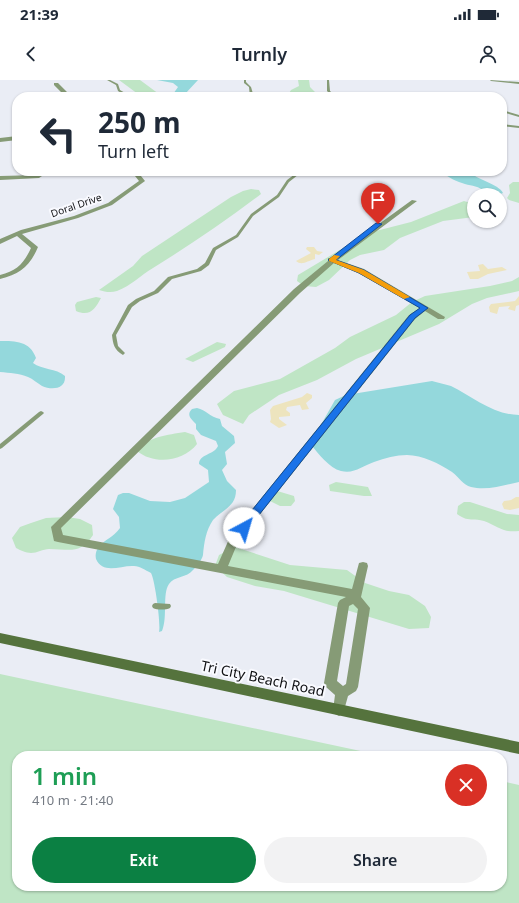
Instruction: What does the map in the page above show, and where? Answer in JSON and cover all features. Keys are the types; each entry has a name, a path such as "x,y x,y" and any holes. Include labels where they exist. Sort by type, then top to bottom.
{"street":[{"path":"56,84 64,92"},
{"path":"0,140 12,139"},
{"path":"0,178 40,176"},
{"name":"Doral Drive","path":"0,242 18,234 76,217 110,204 142,181 138,176"},
{"path":"339,710 342,693 352,687 364,608 355,596 58,538 56,527 297,291 331,260 378,224 414,200"},
{"path":"0,277 8,276 27,264 35,248 18,234"},
{"path":"331,260 361,271 441,317"},
{"path":"221,569 234,540 412,317 425,308"},
{"path":"342,693 330,683 344,603 355,596 363,566"},
{"name":"Tri City Beach Road","path":"0,638 519,748"}],"lane":[{"path":"108,80 117,85 119,90 122,92"},
{"path":"245,80 250,87 251,92"},
{"path":"328,80 330,92"},
{"path":"491,80 519,83"},
{"path":"507,112 519,116"},
{"path":"507,126 519,127"},
{"path":"124,353 116,346 114,335 130,306 138,300 156,292 170,278 199,270 207,264 214,249 237,236 252,215 278,196 288,181 294,176"},
{"path":"0,447 41,413"},
{"path":"155,606 168,606"}],"green space":[{"path":"119,80 140,80 156,92 135,92"},
{"path":"298,80 309,80 310,87 315,92 290,92 299,86"},
{"path":"513,182 519,182 519,203 507,198 510,193 509,185"},
{"path":"251,189 259,190 261,194 235,214 181,251 122,289 115,292 99,290 133,266 142,256 231,197"},
{"path":"464,201 467,202 467,218 443,221 400,238 384,250 360,255 350,260 329,280 316,287 304,286 297,281 298,275 368,233 411,222"},
{"path":"519,277 519,291 487,298 472,304 439,324 356,359 317,380 279,395 249,415 243,424 223,415 217,404 234,391 280,379 335,348 350,337 396,315 412,302 425,296 490,286 512,281"},
{"path":"96,297 101,298 97,306 92,311 81,313 76,311 75,305 77,302"},
{"path":"217,342 226,344 225,347 193,362 185,359"},
{"path":"185,432 194,435 197,444 184,455 168,460 160,460 137,451 153,439 165,435"},
{"path":"336,482 368,487 372,496 330,491 329,485"},
{"path":"274,490 294,496 295,501 291,506 280,506 264,498"},
{"path":"464,502 470,502 507,514 519,515 519,531 508,531 484,521 461,517 457,514 458,506"},
{"path":"67,517 80,519 92,525 93,535 84,546 74,550 47,549 31,553 16,548 12,538 20,527 46,518"},
{"path":"235,547 290,565 347,570 365,583 389,591 409,595 425,606 431,617 429,628 409,629 284,591 255,586 227,577 215,566 219,555"},
{"path":"0,674 361,751 12,751 12,891 507,891 507,782 519,785 519,903 0,903"}],"sand":[{"path":"307,247 314,247 317,251 323,252 319,255 315,254 315,259 305,263 296,261 311,253 306,249"},
{"path":"483,264 488,269 502,267 507,270 488,274 478,279 470,279 467,272 480,271 478,265"},
{"path":"519,296 519,305 516,306 515,311 508,309 510,306 499,307 497,314 490,312 489,307 491,304 515,301"},
{"path":"307,393 312,395 312,398 306,403 309,409 302,410 300,405 287,407 286,410 290,413 290,416 279,417 279,419 287,425 279,428 270,422 270,410 273,406 302,397"},
{"path":"519,497 519,508 510,510 504,509 502,504 504,501 511,500"}],"water":[{"path":"157,80 198,80 187,92 174,92 178,87 173,83"},
{"path":"448,176 475,176 498,188 480,188 465,184"},
{"path":"0,341 12,341 26,345 30,348 36,358 33,363 61,373 65,376 65,381 57,388 50,388 42,386 25,376 14,373 0,372"},
{"path":"432,381 451,386 492,409 519,415 519,482 489,488 471,487 463,483 452,472 436,463 413,455 395,456 382,459 354,471 346,472 328,464 311,445 335,400 346,395"},
{"path":"197,408 213,417 220,419 222,426 234,436 235,443 225,452 227,464 222,470 227,481 236,490 235,496 231,504 213,520 206,537 203,555 199,563 190,573 171,581 169,584 166,594 164,625 162,631 159,632 157,602 151,573 136,566 113,568 103,567 96,559 96,554 101,544 115,534 120,528 119,517 113,509 118,495 129,493 150,501 170,502 185,498 209,482 208,470 199,464 201,458 216,449 218,446 216,441 201,435 196,429 196,424 190,417 189,413 192,409"}],"slow traffic":[{"path":"336,256 331,260 361,271 406,297"}],"route":[{"path":"244,528 412,317 425,308 361,271 331,260 378,224"}]}
